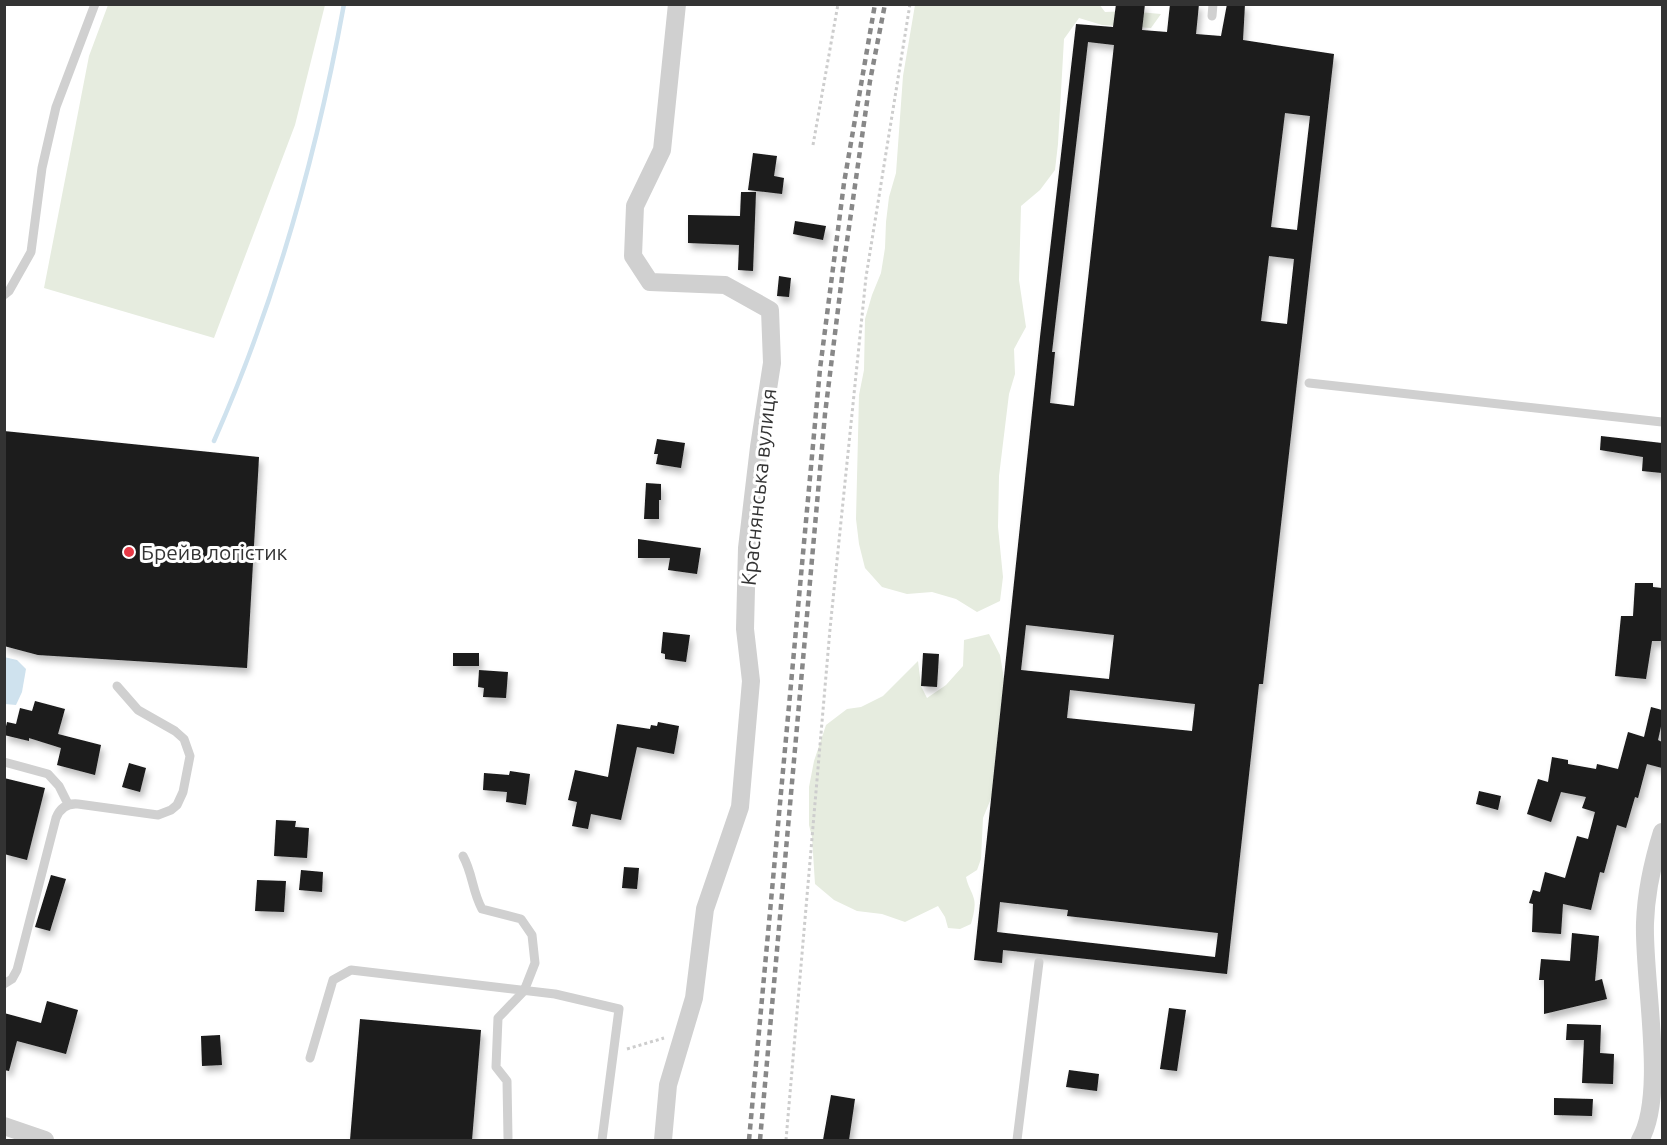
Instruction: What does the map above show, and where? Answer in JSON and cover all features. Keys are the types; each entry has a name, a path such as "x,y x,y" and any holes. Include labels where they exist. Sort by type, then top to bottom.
{"street":[{"name":"Краснянська вулиця","path":"663,1140 668,1085 694,998 705,909 740,807 751,681 745,629 747,548 772,363 770,310 725,285 650,282 633,256 635,206 662,150 677,4"},
{"path":"1640,1140 1646,1132 1657,1086 1645,923 1652,864 1662,832"},
{"path":"4,1126 45,1140"}],"lane":[{"path":"4,295 9,291 31,252 42,168 56,107 95,4"},
{"path":"1212,16 1213,4"},
{"path":"1309,383 1662,422"},
{"path":"4,984 12,979 17,970 60,810 68,804 78,804 158,815 171,810 181,799 189,762 187,744 180,735 135,708 117,686"},
{"path":"4,762 48,774 59,786 68,804"},
{"path":"463,856 469,866 475,896 482,909 520,919 532,935 535,963 524,991 498,1018 496,1067 507,1081 508,1138"},
{"path":"1017,1140 1040,962"},
{"path":"310,1058 333,980 351,970 555,994 619,1009 602,1140"}],"path":[{"path":"813,145 838,4"},
{"path":"786,1140 830,629 866,277 910,4"},
{"path":"613,1052 683,1033"}],"shaded area":[{"path":"1099,4 1105,12 1128,11 1161,14 1151,28 1102,25 1079,18 1064,39 1055,170 1040,190 1021,206 1019,280 1026,327 1014,349 1015,374 1009,394 999,476 998,527 1003,577 1000,601 977,612 956,599 932,592 907,594 882,587 865,568 856,519 859,395 864,370 865,319 881,273 889,197 896,173 903,76 915,5"},
{"path":"108,5 325,5 295,125 214,338 44,288 89,56"},
{"path":"989,634 1000,655 1004,679 992,796 983,818 981,859 977,870 966,877 975,902 971,924 960,929 948,928 945,917 938,906 905,922 882,914 857,911 834,900 815,884 809,825 809,787 814,761 826,725 847,709 861,707 883,696 918,661 921,686 927,698 946,685 963,666 964,640"}],"water":[{"path":"4,657 17,660 26,669 22,692 16,705 5,704"}],"building":[{"path":"1116,4 1145,4 1142,30 1167,32 1170,4 1199,4 1196,34 1221,36 1227,4 1245,4 1243,40 1334,54 1263,684 1259,684 1227,974 1003,950 1002,963 974,960 1040,337 1076,24 1113,27","holes":["1088,42 1114,45 1074,406 1050,403 1055,352 1052,352","1285,113 1310,116 1297,230 1271,227","1269,256 1294,259 1287,324 1261,321","1026,625 1114,635 1109,679 1021,670","1070,690 1195,704 1192,731 1067,718","1000,902 1068,910 1067,916 1218,933 1215,957 997,932"]},
{"path":"753,153 777,156 774,176 784,178 782,194 748,190"},
{"path":"741,192 756,192 753,271 738,270 739,245 688,243 688,215 740,216"},
{"path":"795,221 826,226 823,240 793,234"},
{"path":"779,276 791,278 789,297 777,296"},
{"name":"Брейв логістик","path":"4,431 259,457 247,668 38,655 4,646"},
{"path":"1601,436 1662,443 1662,473 1642,471 1643,457 1600,450"},
{"path":"657,439 685,443 681,468 656,464 658,454 654,454"},
{"path":"646,483 661,484 659,519 644,519"},
{"path":"638,539 701,548 697,574 668,570 670,558 638,558"},
{"path":"1635,583 1653,583 1653,587 1662,588 1662,641 1652,641 1646,679 1615,676 1621,616 1633,616"},
{"path":"663,632 690,635 686,662 665,659 665,654 661,653"},
{"path":"453,653 479,653 479,666 453,666"},
{"path":"923,653 939,654 937,687 921,686"},
{"path":"479,670 508,672 506,698 483,697 484,688 478,687"},
{"path":"35,701 65,709 58,734 101,745 95,775 57,765 61,748 29,738 29,741 4,735 7,722 16,724 20,708 32,711"},
{"path":"1651,707 1662,710 1658,740 1662,742 1662,768 1647,764 1638,798 1635,797 1626,828 1617,825 1604,873 1600,872 1591,910 1563,904 1561,934 1532,932 1533,904 1529,903 1533,890 1540,892 1545,872 1565,878 1577,836 1588,839 1595,812 1582,808 1586,797 1561,792 1551,822 1527,814 1538,779 1548,782 1552,757 1568,760 1568,764 1596,769 1597,764 1618,769 1628,732 1644,737"},
{"path":"658,722 679,726 674,754 637,747 621,820 591,814 588,829 572,826 577,802 568,800 575,770 608,777 617,724 650,729 651,725 657,726"},
{"path":"129,763 146,768 140,792 122,787"},
{"path":"510,771 530,774 526,805 506,802 507,792 483,790 484,773 509,775"},
{"path":"4,778 45,788 27,860 4,854"},
{"path":"1479,791 1501,796 1498,810 1476,804"},
{"path":"276,820 296,821 295,827 309,828 307,858 274,856"},
{"path":"624,867 639,868 637,889 622,888"},
{"path":"301,870 323,872 322,892 299,890"},
{"path":"51,875 66,879 50,931 35,927"},
{"path":"257,880 286,881 284,912 255,911"},
{"path":"1572,933 1599,936 1595,981 1602,979 1607,999 1544,1014 1544,980 1539,980 1541,959 1570,961"},
{"path":"47,1001 78,1010 66,1054 17,1041 9,1071 4,1070 4,1013 41,1023"},
{"path":"1169,1008 1186,1010 1177,1071 1160,1069"},
{"path":"360,1019 481,1030 472,1140 350,1140"},
{"path":"1567,1024 1601,1025 1600,1053 1614,1054 1613,1084 1582,1083 1584,1040 1566,1040"},
{"path":"220,1035 222,1065 202,1066 201,1036"},
{"path":"1069,1070 1099,1074 1097,1091 1066,1087"},
{"path":"831,1095 855,1099 849,1140 823,1140"},
{"path":"1554,1098 1593,1099 1592,1116 1554,1115"}],"waterway":[{"path":"214,441 256,335 292,227 321,116 344,4"}],"railway":[{"path":"749,1140 820,369 844,183 875,4"},
{"path":"760,1140 825,414 870,81 885,4"}],"place":[{"name":"Брейв логістик","path":"129,552"}]}
